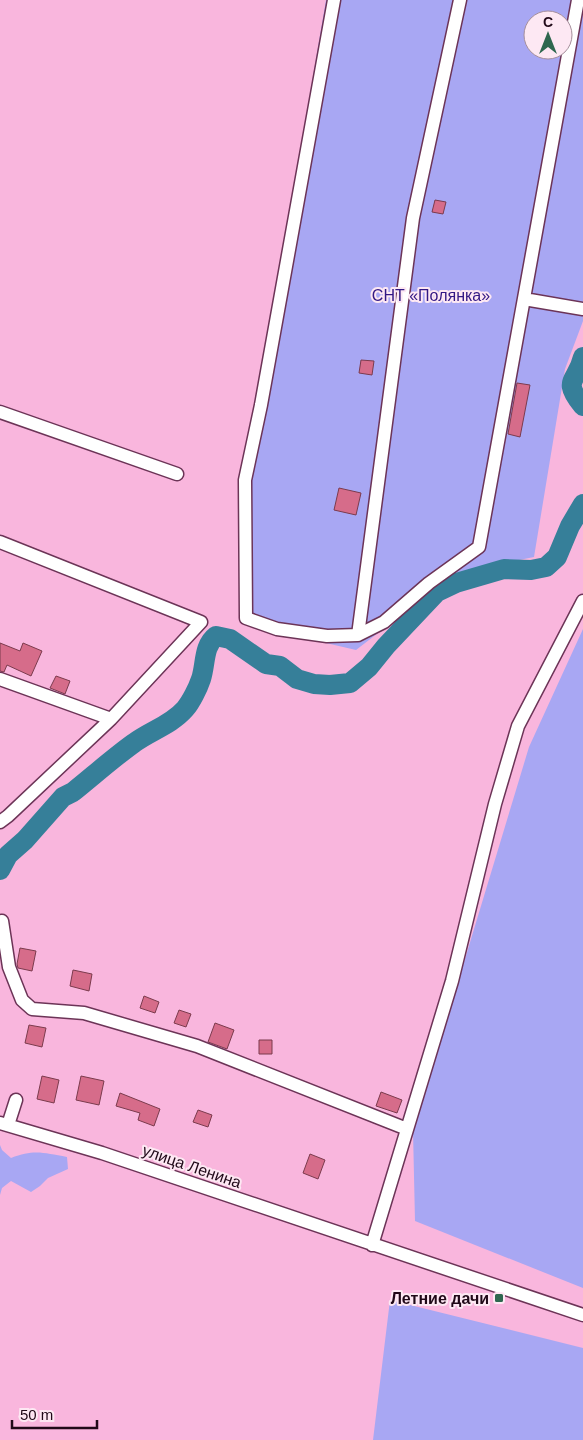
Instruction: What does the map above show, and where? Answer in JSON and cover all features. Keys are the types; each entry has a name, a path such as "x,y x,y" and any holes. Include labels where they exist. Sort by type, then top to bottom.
{"street":[{"path":"334,0 261,405 245,480 246,618 278,629 327,636 358,635 384,622 429,582 479,547 578,0"},
{"path":"358,635 414,218 460,0"},
{"path":"524,298 583,309"},
{"path":"0,412 177,474"},
{"path":"0,542 201,622 111,719 3,817"},
{"path":"372,1245 452,981 495,804 518,726 583,601"},
{"path":"0,679 111,719"},
{"path":"2,920 9,967 22,1000 32,1009 84,1013 198,1046 407,1129"},
{"path":"4,1124 16,1100"},
{"name":"улица Ленина","path":"4,1124 102,1153 583,1315"}],"green space":[{"name":"СНТ «Полянка»","path":"326,0 583,0 583,321 565,369 534,557 456,573 356,650 244,624 253,431"},
{"path":"583,629 583,1288 415,1221 413,1131 529,747"},
{"path":"0,1145 2,1150 11,1158 26,1153 45,1153 67,1157 68,1169 48,1178 31,1192 11,1181 2,1188 0,1195"},
{"path":"390,1300 583,1348 583,1440 373,1440"}],"building":[{"path":"435,200 446,202 443,214 432,212"},
{"path":"361,360 374,361 372,375 359,373"},
{"path":"517,383 530,385 520,437 508,434"},
{"path":"339,488 361,493 356,515 334,510"},
{"path":"0,643 20,651 23,643 42,651 31,676 7,665 4,672 0,671"},
{"path":"56,676 70,681 65,694 50,688"},
{"path":"20,948 36,951 32,971 18,968"},
{"path":"73,970 92,974 89,991 70,986"},
{"path":"144,996 159,1002 155,1013 140,1008"},
{"path":"179,1010 191,1014 186,1027 174,1023"},
{"path":"215,1023 234,1030 227,1049 208,1042"},
{"path":"29,1025 46,1028 42,1047 25,1043"},
{"path":"259,1040 272,1040 272,1054 259,1054"},
{"path":"42,1076 59,1080 54,1103 37,1099"},
{"path":"81,1076 104,1081 99,1105 76,1100"},
{"path":"381,1092 402,1100 397,1113 376,1106"},
{"path":"120,1093 160,1109 154,1126 138,1120 140,1113 116,1106"},
{"path":"198,1110 212,1115 208,1127 193,1122"},
{"path":"310,1154 325,1160 318,1179 303,1173"}],"waterway":[{"path":"583,357 572,385 576,397 583,406"},
{"path":"0,870 8,855 25,840 63,797 73,792 134,743 167,724 185,709 198,686 203,673 207,650 216,636 230,639 266,664 280,666 297,679 314,684 350,683 369,667 386,646 437,592 456,583 504,569 531,570 546,567 557,557 570,526 583,504"}],"place":[{"name":"Летние дачи","path":"499,1298"}]}
